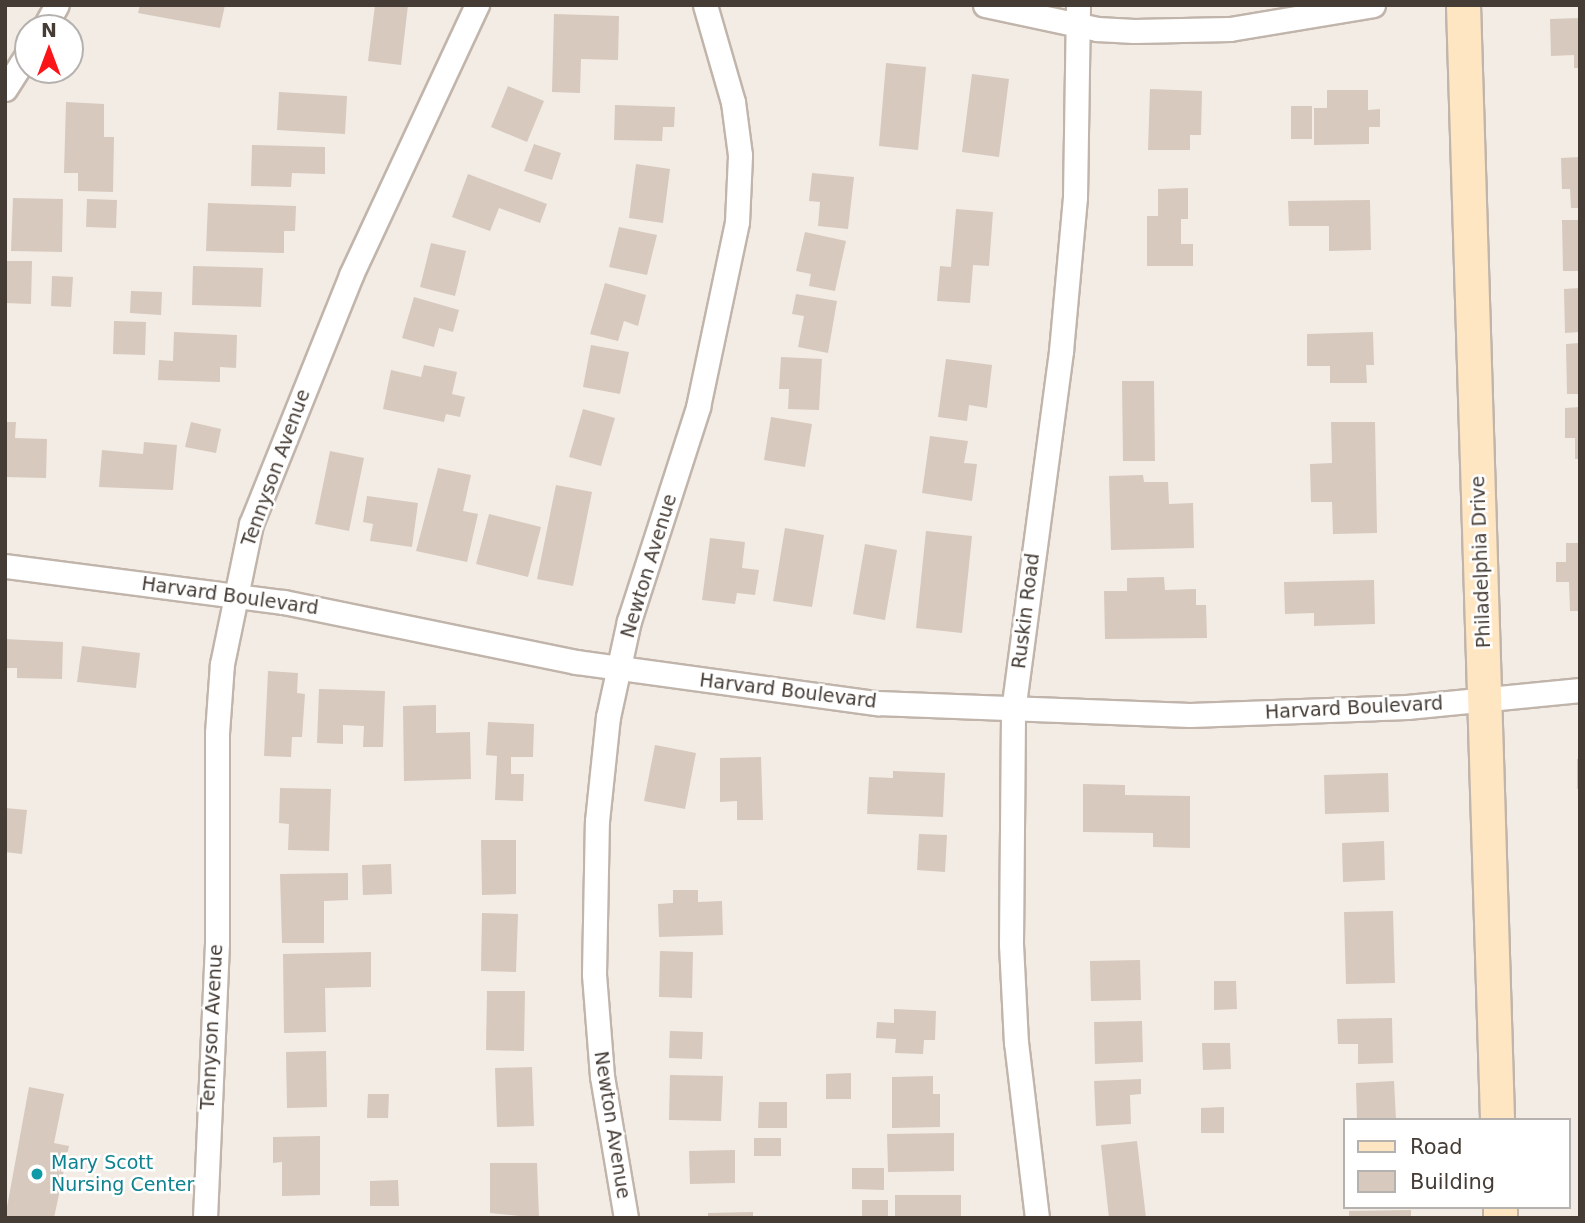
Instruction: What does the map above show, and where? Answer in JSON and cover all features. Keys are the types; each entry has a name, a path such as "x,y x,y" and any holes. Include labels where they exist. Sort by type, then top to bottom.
{"main road":[{"name":"Philadelphia Drive","path":"1463,5 1497,1118"}],"street":[{"name":"Tennyson Avenue","path":"205,1218 217,943 217,733 222,664 251,524 351,275 477,5"},
{"name":"Newton Avenue","path":"626,1218 602,1076 593,949 597,821 608,717 629,621 698,407 737,222 740,155 733,102 705,5"},
{"path":"985,5 1078,15 1134,31 1230,29 1305,20 1373,5"},
{"name":"Ruskin Road","path":"1037,1218 1022,1110 1011,944 1013,711 1061,351 1075,197 1078,15"},
{"name":"Harvard Boulevard","path":"5,566 236,595 620,668 877,703 1013,711 1318,712 1580,690"}],"building":[{"path":"140,5 225,5 220,28 138,13"},
{"path":"375,5 408,5 401,65 368,61"},
{"path":"554,14 619,16 618,60 581,59 580,93 552,92"},
{"path":"1580,18 1580,68 1574,68 1574,55 1551,56 1550,19"},
{"path":"886,63 926,67 918,150 879,146"},
{"path":"972,74 1009,79 999,157 962,152"},
{"path":"508,86 544,101 527,142 491,127"},
{"path":"1150,89 1202,91 1201,135 1190,135 1190,150 1148,150"},
{"path":"1327,90 1368,90 1368,110 1380,109 1380,127 1369,127 1369,144 1314,145 1314,108 1327,108"},
{"path":"279,92 347,96 345,134 277,130"},
{"path":"66,102 104,104 104,137 114,137 113,192 78,191 78,173 64,173"},
{"path":"615,105 675,107 674,127 663,127 662,141 614,140"},
{"path":"1291,106 1312,106 1312,139 1291,139"},
{"path":"534,144 561,153 552,180 524,171"},
{"path":"252,145 325,147 325,174 292,173 291,187 251,186"},
{"path":"1580,157 1580,208 1571,208 1570,189 1562,189 1561,158"},
{"path":"636,164 670,169 663,223 629,218"},
{"path":"812,173 854,177 848,229 818,226 820,202 809,201"},
{"path":"468,174 547,204 540,223 499,208 490,231 452,217"},
{"path":"1188,188 1188,219 1181,219 1181,244 1193,244 1193,266 1147,266 1147,216 1158,216 1158,189"},
{"path":"13,198 63,199 62,252 11,251"},
{"path":"87,199 117,200 116,228 86,227"},
{"path":"1370,200 1371,250 1329,251 1329,226 1289,226 1288,201"},
{"path":"208,203 296,206 295,231 284,231 284,253 206,251"},
{"path":"956,209 993,212 989,266 973,265 970,303 937,301 940,266 951,267"},
{"path":"1562,220 1580,220 1580,271 1563,271"},
{"path":"619,227 657,235 647,275 609,267"},
{"path":"805,232 846,241 835,291 809,286 811,274 796,271"},
{"path":"431,243 466,251 455,296 420,287"},
{"path":"5,261 32,261 31,304 5,303"},
{"path":"193,266 263,268 261,307 192,305"},
{"path":"52,276 73,277 71,307 51,306"},
{"path":"605,283 646,295 638,326 624,321 618,341 590,334"},
{"path":"1580,288 1580,332 1565,333 1564,289"},
{"path":"131,291 162,292 161,315 130,313"},
{"path":"796,294 837,301 828,353 798,347 804,316 792,314"},
{"path":"414,297 459,310 453,332 439,328 434,347 402,338"},
{"path":"114,321 146,322 145,355 113,354"},
{"path":"174,332 237,335 236,368 220,367 220,382 158,380 159,360 173,361"},
{"path":"1373,332 1374,365 1366,365 1367,383 1330,383 1330,366 1307,366 1307,334"},
{"path":"1580,343 1580,394 1567,394 1566,344"},
{"path":"591,345 629,352 620,394 583,387"},
{"path":"781,357 822,359 819,410 788,409 789,389 779,389"},
{"path":"946,359 992,365 987,408 969,405 967,421 938,417"},
{"path":"424,365 457,372 452,394 465,397 460,417 446,414 444,422 383,409 391,370 421,377"},
{"path":"1122,381 1154,381 1155,461 1123,461"},
{"path":"1580,407 1580,459 1575,459 1575,438 1565,438 1565,408"},
{"path":"583,409 615,418 601,466 569,457"},
{"path":"771,417 812,424 805,467 764,460"},
{"path":"5,422 16,422 15,438 47,439 46,478 5,477"},
{"path":"191,422 221,429 216,453 185,447"},
{"path":"1331,422 1375,422 1377,533 1333,534 1332,502 1311,502 1310,464 1332,463"},
{"path":"930,436 968,441 964,463 977,464 972,501 922,493"},
{"path":"144,442 177,445 173,490 99,487 102,450 143,454"},
{"path":"330,451 364,458 349,531 315,524"},
{"path":"438,468 471,475 463,511 478,514 467,562 416,551"},
{"path":"1143,475 1144,482 1168,482 1169,504 1193,503 1194,548 1111,550 1109,476"},
{"path":"556,485 592,492 573,586 537,579"},
{"path":"367,496 418,503 412,547 370,541 373,524 363,522"},
{"path":"489,514 541,527 528,577 476,564"},
{"path":"785,528 824,535 812,607 773,601"},
{"path":"926,531 972,536 962,633 916,628"},
{"path":"710,538 745,542 742,568 759,570 755,595 737,593 735,604 702,600"},
{"path":"1566,543 1580,543 1580,611 1570,611 1569,582 1556,582 1556,562 1566,562"},
{"path":"865,544 897,550 885,620 853,614"},
{"path":"1164,577 1165,590 1196,589 1196,605 1206,605 1207,638 1105,639 1104,591 1127,591 1127,578"},
{"path":"1374,580 1375,624 1314,626 1314,613 1285,614 1284,582"},
{"path":"5,639 63,642 62,679 17,678 17,668 5,668"},
{"path":"82,646 140,653 136,688 77,682"},
{"path":"268,671 298,673 297,693 305,694 302,737 292,737 291,757 264,756"},
{"path":"319,689 385,691 383,747 363,747 364,726 343,725 343,744 317,743"},
{"path":"436,705 436,733 470,732 471,779 404,781 403,706"},
{"path":"488,722 534,724 533,757 511,757 511,774 524,774 523,801 495,800 497,756 486,755"},
{"path":"655,745 696,753 685,809 644,801"},
{"path":"761,757 763,820 737,820 737,801 720,802 720,758"},
{"path":"1577,759 1580,759 1580,788 1577,789"},
{"path":"893,771 945,773 943,817 867,814 869,777 893,778"},
{"path":"1388,773 1389,812 1325,814 1324,775"},
{"path":"1083,784 1125,785 1125,795 1190,796 1190,848 1153,847 1153,833 1083,832"},
{"path":"280,788 331,789 329,851 288,850 289,824 279,823"},
{"path":"5,808 27,810 22,854 5,852"},
{"path":"919,834 947,835 945,872 917,870"},
{"path":"481,840 516,840 516,894 482,895"},
{"path":"1384,841 1385,880 1343,882 1342,843"},
{"path":"391,864 392,894 363,895 362,865"},
{"path":"348,873 348,900 324,901 324,943 282,943 280,874"},
{"path":"673,890 698,890 698,902 722,901 723,935 659,937 658,904 673,903"},
{"path":"1393,911 1395,983 1346,984 1344,912"},
{"path":"482,913 518,914 516,972 481,971"},
{"path":"660,951 693,952 692,998 659,997"},
{"path":"371,952 371,987 325,988 326,1032 284,1033 283,954"},
{"path":"1140,960 1141,1000 1091,1001 1090,961"},
{"path":"1214,981 1236,981 1237,1009 1214,1010"},
{"path":"487,991 525,991 524,1051 486,1050"},
{"path":"894,1009 936,1011 935,1040 924,1040 923,1054 895,1053 896,1039 876,1038 877,1022 894,1023"},
{"path":"1392,1018 1393,1063 1358,1064 1358,1044 1338,1044 1337,1019"},
{"path":"1142,1021 1143,1062 1095,1064 1094,1022"},
{"path":"670,1031 703,1032 702,1059 669,1058"},
{"path":"1202,1043 1230,1043 1231,1069 1203,1070"},
{"path":"326,1051 327,1107 287,1108 286,1052"},
{"path":"532,1067 534,1126 497,1127 495,1068"},
{"path":"851,1073 851,1099 826,1099 826,1074"},
{"path":"670,1075 723,1076 721,1121 669,1120"},
{"path":"933,1076 933,1094 940,1094 940,1127 892,1128 892,1077"},
{"path":"1141,1079 1141,1094 1130,1095 1131,1124 1096,1126 1094,1081"},
{"path":"1394,1081 1396,1118 1357,1118 1356,1083"},
{"name":"Mary Scott Nursing Center","path":"29,1087 64,1094 54,1143 69,1146 54,1218 5,1218"},
{"path":"368,1094 389,1094 388,1118 367,1118"},
{"path":"759,1102 787,1102 787,1128 758,1128"},
{"path":"1224,1107 1224,1133 1201,1133 1201,1108"},
{"path":"954,1133 954,1171 888,1172 887,1134"},
{"path":"320,1136 320,1195 282,1196 282,1162 273,1163 273,1137"},
{"path":"754,1138 781,1138 781,1156 754,1156"},
{"path":"1137,1141 1146,1218 1109,1218 1101,1145"},
{"path":"735,1150 735,1183 690,1184 689,1151"},
{"path":"490,1163 537,1163 539,1218 490,1213"},
{"path":"852,1168 884,1168 884,1190 852,1189"},
{"path":"398,1180 399,1206 370,1206 370,1181"},
{"path":"895,1195 961,1195 961,1218 895,1218"},
{"path":"862,1200 888,1200 888,1218 862,1218"},
{"path":"1411,1210 1411,1218 1349,1218 1349,1211"},
{"path":"753,1212 753,1218 708,1218 708,1213"}],"place":[{"name":"Mary Scott Nursing Center","path":"37,1174"}]}
